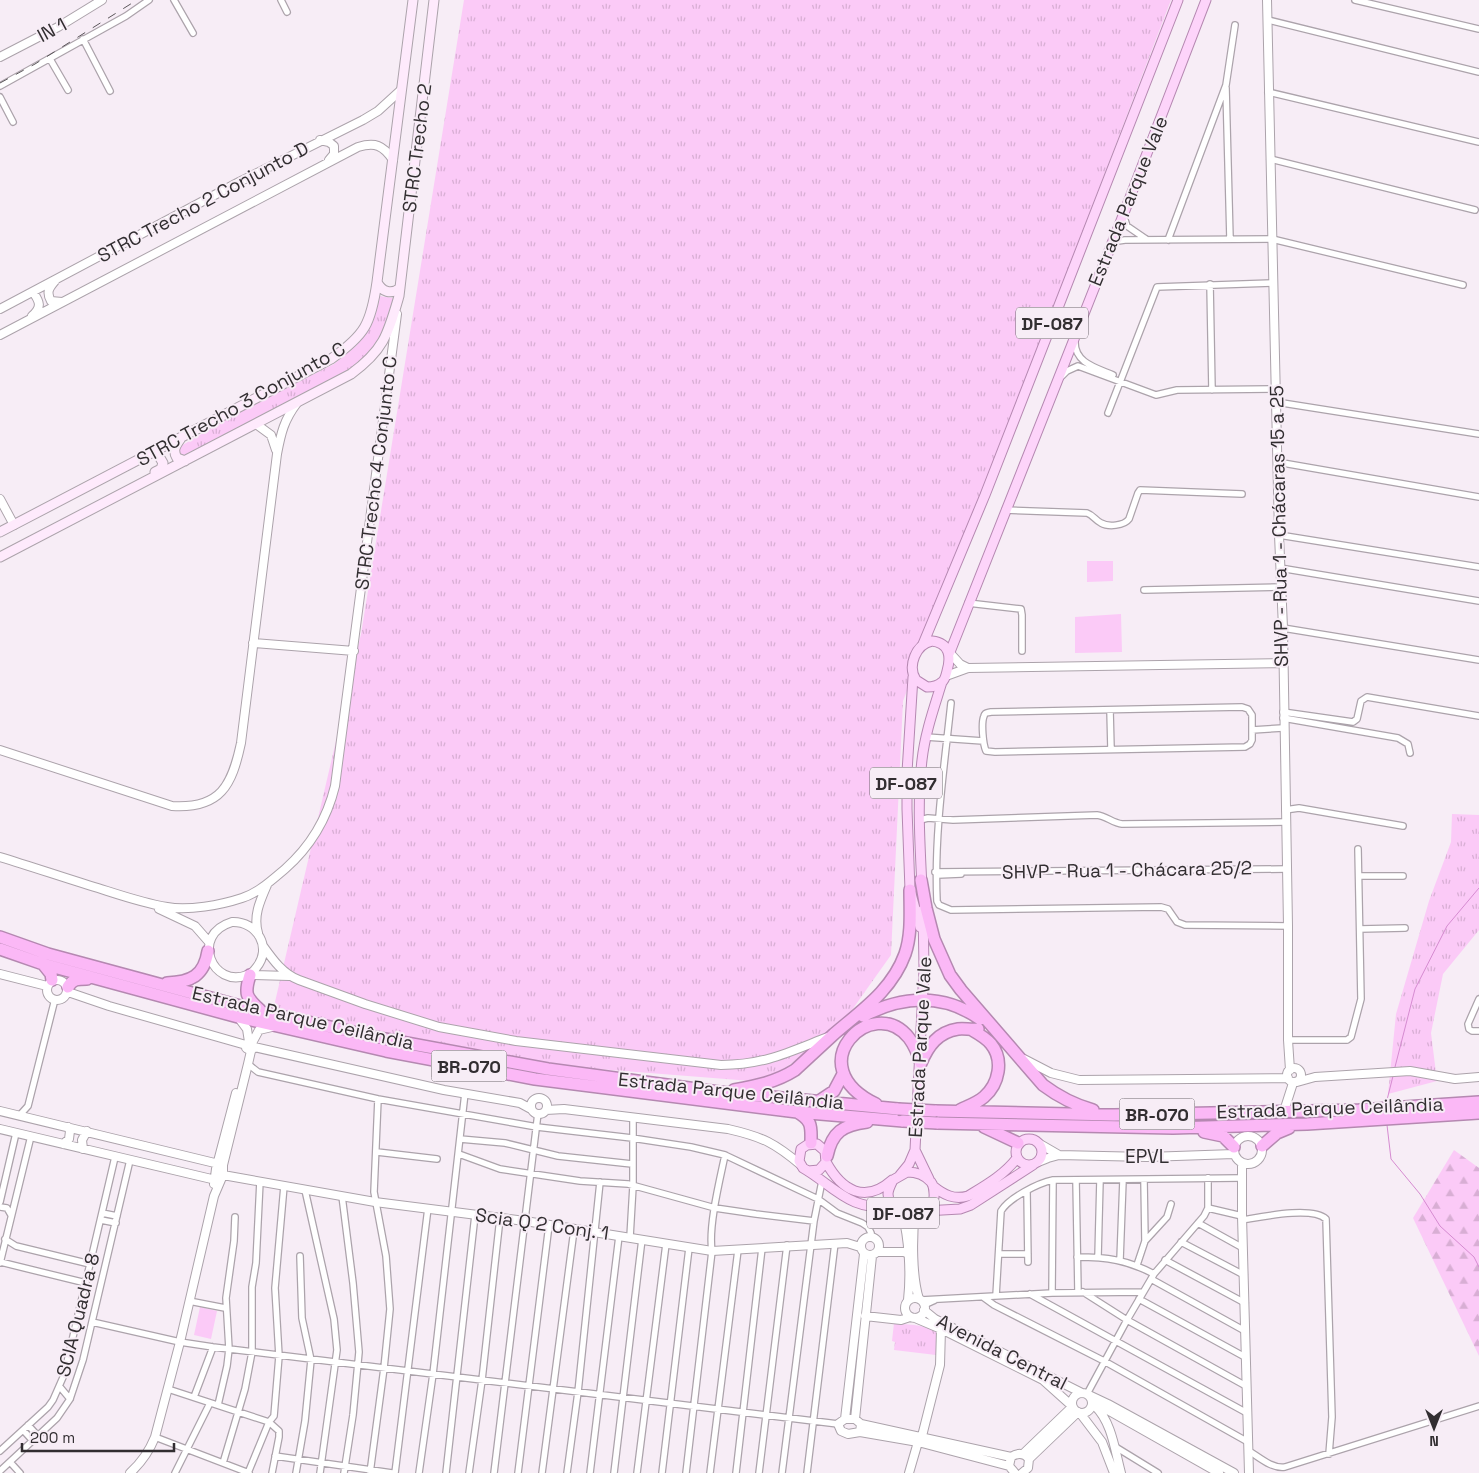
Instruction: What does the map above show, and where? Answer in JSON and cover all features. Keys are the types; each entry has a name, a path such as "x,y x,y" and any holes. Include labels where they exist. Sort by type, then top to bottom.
{"highway":[{"path":"921,880 932,930 946,967 961,990 992,1028 1043,1085 1058,1096 1083,1108 1114,1115"},
{"path":"719,1092 757,1086 780,1079 795,1070 834,1034 873,1002 896,974 905,954 909,936 910,890"},
{"name":"Estrada Parque Ceilândia","path":"0,937 48,954 262,1012 385,1039 548,1069 719,1092 935,1111 1114,1115 1380,1108 1402,1112 1479,1113"},
{"path":"157,983 184,982 194,977 203,968 207,960 208,947"},
{"name":"Estrada Parque Ceilândia","path":"0,950 44,964 238,1017 386,1051 535,1079 797,1112 937,1123 1173,1128 1382,1120 1402,1112 1479,1102"},
{"path":"44,964 51,974 50,983"},
{"path":"250,975 246,995 262,1012"},
{"path":"68,990 71,981 74,980 104,980"},
{"path":"834,1034 876,1009 906,1001 923,999 958,1007 973,1014 992,1028"},
{"path":"884,1108 858,1094 852,1089 843,1074 842,1057 847,1042 857,1031 874,1024 882,1024 902,1031 909,1037 921,1063"},
{"path":"921,1063 926,1051 936,1039 952,1030 992,1028"},
{"path":"958,1111 984,1097 994,1083 999,1068 996,1052 991,1044 972,1030"},
{"path":"819,1101 834,1091 843,1074"},
{"path":"797,1112 807,1118 811,1126 806,1146"},
{"path":"826,1159 831,1141 846,1127 884,1120"},
{"path":"978,1124 1018,1143"},
{"path":"1262,1146 1277,1133 1306,1124"},
{"path":"1173,1128 1223,1136 1234,1150"}],"main road":[{"name":"STRC Trecho 2","path":"393,160 413,0"},
{"name":"STRC Trecho 2","path":"399,292 434,0"},
{"name":"Estrada Parque Vale","path":"923,644 985,495 1178,0"},
{"name":"Estrada Parque Vale","path":"950,653 1206,0"},
{"name":"STRC Trecho 3 Conjunto C","path":"0,532 331,359 352,345 370,318 377,282 393,160"},
{"path":"377,282 387,292 399,292"},
{"name":"STRC Trecho 3 Conjunto C","path":"0,557 351,374 367,362 381,346 389,331 399,292"},
{"path":"181,438 174,452 178,459 185,461"},
{"path":"130,490 141,480 161,469 163,463 156,451"},
{"path":"923,644 937,642 944,645 950,653"},
{"name":"DF-087","path":"914,676 912,667 914,658 923,644"},
{"name":"DF-087","path":"944,679 950,653"},
{"path":"914,676 921,685 927,687 935,686 944,679"},
{"name":"Estrada Parque Vale","path":"914,676 906,787 910,890 924,944"},
{"name":"Estrada Parque Vale","path":"896,1177 910,1164 915,1150 921,1063 924,944 921,880 922,765 926,737 944,679"},
{"path":"1030,1138 1040,1144 1043,1151 1041,1159 1036,1164 1023,1164 1017,1158 1018,1143 1030,1138"},
{"path":"896,1177 883,1188 873,1192 856,1192 847,1188 833,1175 822,1147 806,1146 799,1161 822,1181 857,1203 898,1211"},
{"name":"Estrada Parque Vale","path":"915,1150 932,1184"},
{"path":"932,1184 945,1196 968,1196 999,1177 1017,1158"},
{"path":"806,1169 819,1170 826,1159"},
{"name":"EPVL","path":"925,1211 960,1209 971,1205 1036,1164"},
{"name":"DF-087","path":"913,1172 920,1174 932,1184 935,1198 930,1208 925,1211 916,1214 898,1211 891,1205 888,1194 896,1177 913,1172"}],"street":[{"name":"IN 1","path":"0,57 58,27 94,3 102,0"},
{"path":"0,86 126,16 149,0"},
{"path":"174,0 192,33"},
{"path":"281,0 287,12"},
{"name":"SHVP - Rua 1 - Chácaras 15 a 25","path":"1267,0 1275,389 1283,628 1288,1040 1289,1053 1295,1069"},
{"path":"1354,0 1479,29"},
{"path":"1268,20 1479,72"},
{"path":"1230,239 1226,85 1235,25"},
{"path":"83,39 110,91"},
{"path":"50,59 68,90"},
{"path":"1168,240 1226,85"},
{"name":"STRC Trecho 2 Conjunto D","path":"0,309 378,111 402,90"},
{"path":"1268,92 1479,142"},
{"path":"0,97 13,122"},
{"path":"320,140 330,142 334,148 333,156 326,163"},
{"path":"0,335 326,163 367,144 382,147 393,160"},
{"path":"1270,159 1475,210"},
{"path":"1124,213 1125,223 1130,229 1146,239"},
{"path":"1125,240 1130,229"},
{"path":"1111,244 1125,240 1146,239 1272,240 1463,285"},
{"path":"56,280 48,290 48,296 51,301 64,301"},
{"path":"1108,413 1122,381 1157,286 1273,283"},
{"path":"1210,284 1212,390"},
{"path":"29,320 40,306 39,300 33,292"},
{"name":"STRC Trecho 4 Conjunto C","path":"267,885 300,856 314,838 331,802 354,651 399,292"},
{"path":"1076,332 1075,348 1081,360 1122,381"},
{"path":"1056,385 1064,373 1078,366 1081,360"},
{"path":"1078,366 1156,395 1178,390 1275,389"},
{"path":"1276,402 1479,434"},
{"path":"0,750 172,806 190,807 206,803 220,793 231,780 241,742 277,454 285,422 297,403"},
{"path":"256,424 271,435 277,454"},
{"path":"1277,462 1479,497"},
{"path":"1005,510 1087,513 1092,514 1104,524 1122,525 1129,519 1140,490 1242,494"},
{"path":"0,499 14,525"},
{"path":"1279,535 1479,567"},
{"path":"1280,568 1479,601"},
{"path":"1144,590 1281,587"},
{"path":"968,604 1021,609 1022,651"},
{"path":"1283,628 1479,660"},
{"path":"253,643 354,651"},
{"path":"950,653 960,664 968,668"},
{"path":"944,679 968,668 1283,663"},
{"path":"1283,715 1353,722 1357,719 1361,701 1367,697 1479,716"},
{"path":"951,703 938,818 935,874 939,905 951,910 1161,907 1168,909 1177,922 1185,925 1288,926"},
{"path":"1245,708 1250,710 1252,714 1252,730 1251,742 1245,747 995,752 986,751 983,741 983,717 991,712 1245,708"},
{"path":"1110,710 1111,749"},
{"path":"1283,715 1398,738 1408,744 1410,752"},
{"path":"1252,730 1283,728"},
{"path":"926,737 983,741"},
{"path":"1285,810 1300,808 1403,826"},
{"path":"923,817 953,820 1097,815 1122,824 1285,822"},
{"path":"1288,1040 1347,1040 1351,1037 1361,999 1358,849"},
{"path":"0,857 169,908 195,908 243,898 267,885"},
{"name":"SHVP - Rua 1 - Chácara 25/2","path":"935,874 954,875 968,872 1286,869"},
{"path":"1358,876 1403,876"},
{"path":"267,885 258,905 256,926 263,946 274,962 289,976"},
{"path":"144,902 188,922 201,932 214,966 224,974 239,977 250,975 289,976 365,1004 439,1027 516,1041 722,1065 744,1065 763,1062 834,1034"},
{"path":"208,947 219,928 232,922 246,924 258,933"},
{"path":"1360,929 1405,928"},
{"path":"250,975 261,959 263,946"},
{"path":"0,974 50,983 62,981 68,990 118,1008 250,1046 326,1064 539,1107 728,1129 765,1139 782,1149 806,1169"},
{"path":"50,983 48,994 55,1000 64,998 68,990"},
{"path":"1479,999 1468,1024 1469,1029 1472,1031 1479,1031"},
{"path":"20,1116 28,1106 55,1000"},
{"path":"221,1164 248,1064 250,1046 247,1028 238,1017"},
{"path":"130,1473 142,1461 151,1448 155,1437 180,1342 250,1046 259,1030 278,1026"},
{"path":"1013,1052 1039,1068 1079,1080 1293,1081 1314,1077 1410,1071 1455,1079 1479,1077"},
{"path":"92,1322 180,1342 279,1356 506,1382 838,1424 845,1419 871,1251 877,1241 871,1237 868,1227 862,1222 837,1213 818,1199 725,1155 691,1147 537,1127 378,1099 258,1072 248,1064"},
{"path":"1293,1081 1301,1078 1295,1069"},
{"path":"1293,1081 1287,1073 1295,1069 1314,1077"},
{"path":"245,1076 258,1072"},
{"path":"1284,1111 1293,1081"},
{"path":"419,1473 433,1374 465,1093"},
{"path":"370,1472 390,1309 390,1287 386,1256 375,1202 378,1099"},
{"path":"28,1106 32,1119"},
{"path":"494,1473 539,1107"},
{"path":"0,1111 221,1164"},
{"path":"630,1237 633,1186 633,1118"},
{"path":"63,1144 69,1139 68,1127"},
{"name":"Scia Q 2 Conj. 1","path":"0,1129 115,1157 219,1179 260,1181 375,1202 525,1221 689,1248 712,1251 787,1245 847,1243 871,1251 907,1250"},
{"path":"84,1149 82,1140 88,1131"},
{"path":"0,1202 16,1133"},
{"path":"31,1136 0,1262 86,1282"},
{"path":"1242,1163 1256,1162 1262,1155 1262,1146 1256,1138 1248,1136 1239,1139 1234,1150 1242,1163 1245,1357 1250,1470"},
{"path":"460,1139 505,1143 558,1156 632,1164"},
{"name":"EPVL","path":"1040,1144 1059,1155"},
{"path":"782,1149 793,1150 806,1146"},
{"name":"EPVL","path":"1036,1164 1059,1155 1147,1156 1234,1150"},
{"path":"377,1152 437,1159"},
{"path":"459,1154 500,1169 580,1181 628,1184 715,1208 814,1221"},
{"path":"686,1473 712,1251 715,1208 725,1155"},
{"name":"SCIA Quadra 8","path":"0,1451 48,1407 60,1387 115,1157"},
{"path":"0,1471 57,1418 70,1399 78,1379 130,1160"},
{"path":"1026,1457 1076,1410 1088,1411 1089,1398 1104,1362 1152,1276 1198,1224 1208,1208 1208,1178"},
{"path":"996,1296 1001,1211 1009,1201 1044,1182 1053,1180 1241,1178"},
{"path":"1052,1293 1053,1180"},
{"path":"1076,1180 1077,1257 1080,1292"},
{"path":"1098,1257 1100,1180"},
{"path":"1120,1260 1123,1180"},
{"path":"1144,1180 1146,1241"},
{"path":"223,1462 249,1376 252,1352 252,1287 256,1263 260,1181"},
{"path":"782,1473 814,1221 822,1181"},
{"path":"567,1473 578,1392 600,1182"},
{"path":"155,1437 249,1473 269,1422 274,1416 279,1356 275,1288 284,1186"},
{"path":"305,1190 334,1319 337,1350 320,1473"},
{"path":"1027,1192 1028,1262"},
{"path":"342,1196 353,1283 359,1365 344,1473"},
{"path":"1137,1265 1146,1241 1167,1217 1171,1204"},
{"path":"0,1207 7,1208 11,1215"},
{"path":"275,1456 345,1466 370,1472 393,1473 409,1371 428,1208"},
{"path":"1208,1208 1242,1218 1284,1213 1316,1213 1326,1218 1332,1417 1329,1454"},
{"path":"898,1211 906,1225 909,1288 908,1300 904,1309 912,1317"},
{"path":"865,1316 901,1320 919,1317 922,1304 916,1289 914,1228 916,1214"},
{"path":"446,1473 475,1215"},
{"path":"102,1216 117,1220"},
{"path":"218,1405 228,1366 229,1349 225,1308 234,1241 235,1217"},
{"path":"469,1473 482,1380 500,1218"},
{"path":"1198,1224 1243,1248"},
{"path":"518,1473 549,1225"},
{"path":"542,1473 574,1230"},
{"path":"590,1473 619,1236"},
{"path":"838,1424 838,1428 848,1434 859,1425 865,1316 871,1251 864,1239 871,1237"},
{"path":"6,1239 16,1246 90,1264"},
{"path":"614,1473 642,1240"},
{"path":"1181,1242 1244,1275"},
{"path":"808,1473 835,1243"},
{"path":"637,1473 666,1244"},
{"path":"759,1473 787,1245"},
{"path":"662,1473 689,1248"},
{"path":"736,1473 762,1248"},
{"path":"710,1473 738,1250"},
{"path":"999,1254 1028,1254"},
{"path":"296,1473 305,1421 311,1360 302,1318 300,1256"},
{"path":"1077,1257 1098,1257 1137,1265 1152,1276 1245,1331"},
{"path":"1165,1260 1244,1303"},
{"path":"1080,1292 1246,1386"},
{"path":"908,1300 911,1298 922,1304 937,1299 1080,1292 1143,1292"},
{"path":"1030,1294 1247,1413"},
{"path":"983,1297 994,1305 1104,1362 1248,1442"},
{"path":"1139,1299 1245,1357"},
{"path":"189,1301 225,1308"},
{"name":"Avenida Central","path":"922,1304 935,1319 1089,1398"},
{"name":"Avenida Central","path":"912,1317 941,1329 1043,1380 1076,1410 1102,1442 1114,1473"},
{"path":"909,1473 940,1365 941,1329"},
{"path":"194,1397 213,1347"},
{"path":"60,1387 70,1399"},
{"path":"168,1389 238,1410 269,1422 279,1431 272,1473"},
{"path":"1076,1410 1073,1399 1078,1393 1108,1404 1234,1473"},
{"path":"1089,1398 1219,1473"},
{"path":"1089,1398 1106,1421 1114,1446 1114,1473"},
{"path":"175,1473 210,1403"},
{"path":"1248,1451 1280,1468 1479,1406"},
{"path":"1106,1421 1110,1411"},
{"path":"845,1419 859,1425 920,1439 1011,1457"},
{"path":"28,1425 38,1436"},
{"path":"22,1430 33,1441"},
{"path":"920,1439 1009,1466 1015,1473"},
{"path":"1114,1446 1158,1473"},
{"path":"1009,1466 1011,1457 1016,1453 1026,1457"},
{"path":"1022,1473 1028,1468 1026,1457"},
{"path":"10,1462 20,1473"},
{"path":"230,1473 234,1467"}],"green space":[{"path":"464,0 1171,0 903,701 891,955 837,1031 765,1082 509,1062 271,1019 361,634"},
{"path":"379,296 393,298 386,329 368,356 342,375 184,457 180,456 179,447 225,419 334,364 356,346 372,323"},
{"path":"1087,561 1113,561 1113,581 1087,582"},
{"path":"1121,614 1122,652 1075,653 1075,617"},
{"path":"1452,814 1479,815 1479,930 1443,974 1431,1033 1437,1081 1388,1094 1396,1014 1429,901 1451,842"},
{"path":"1454,1150 1479,1168 1479,1356 1413,1218"},
{"path":"200,1307 217,1311 211,1339 194,1335"},
{"path":"894,1323 929,1328 938,1334 936,1355 894,1350 895,1342 892,1341"}],"waterway":[{"path":"1395,1067 1415,989 1447,926 1479,888"},
{"path":"1386,1104 1393,1076"},
{"path":"1387,1125 1391,1159 1420,1194 1440,1226 1474,1257 1479,1267"}],"railway":[{"path":"0,83 35,64 137,0"}]}
